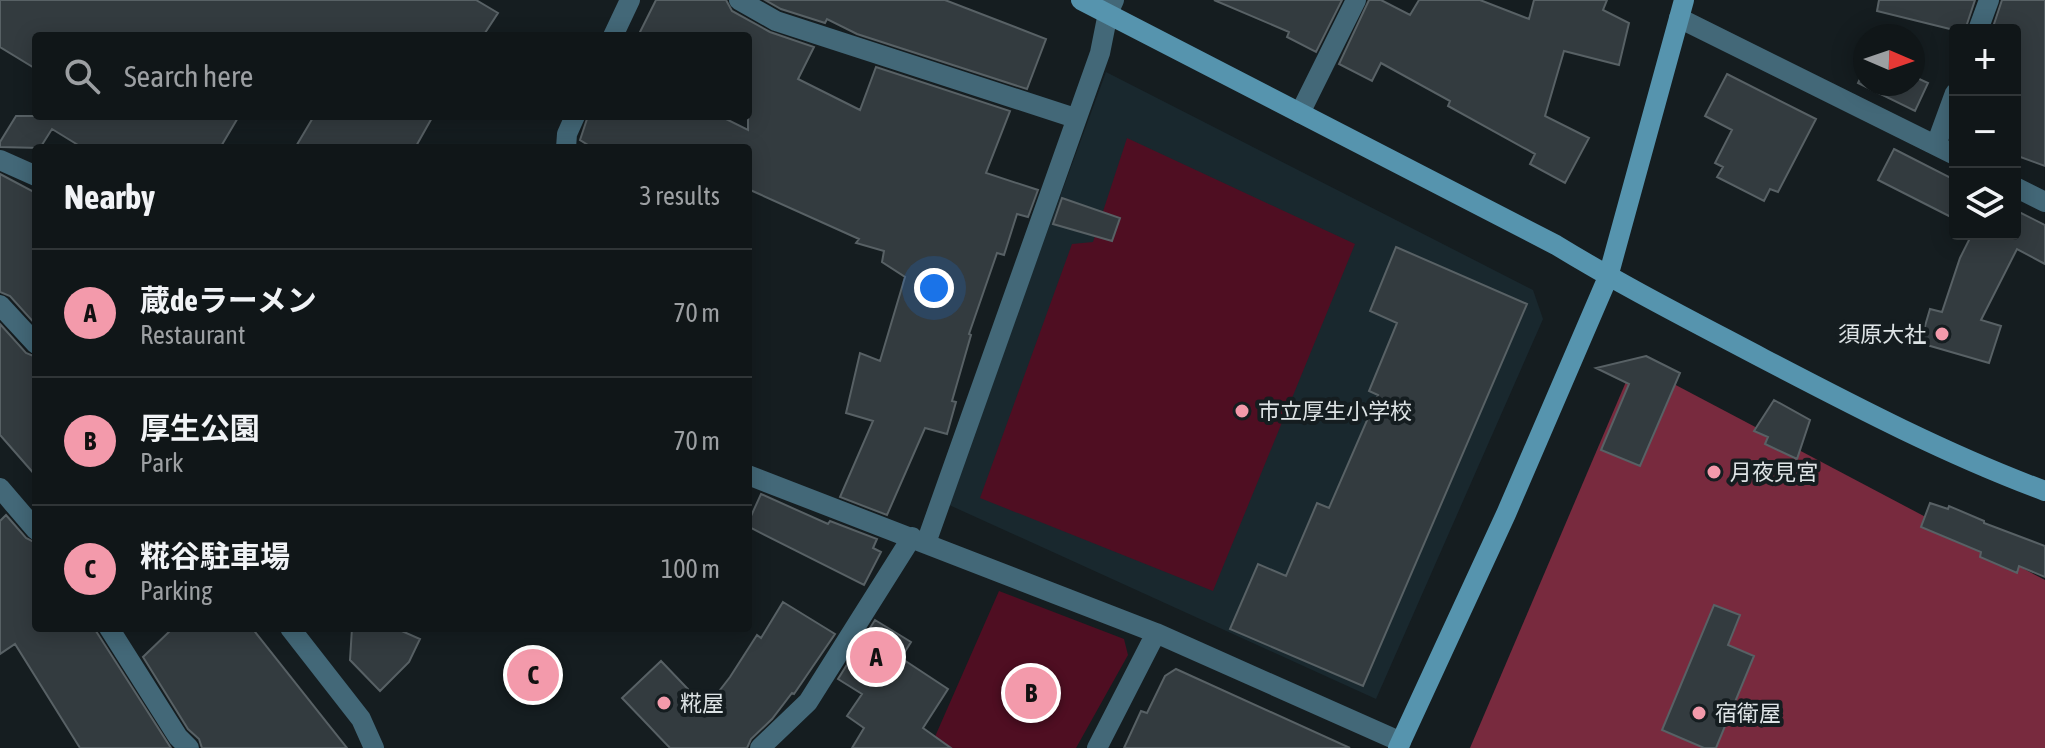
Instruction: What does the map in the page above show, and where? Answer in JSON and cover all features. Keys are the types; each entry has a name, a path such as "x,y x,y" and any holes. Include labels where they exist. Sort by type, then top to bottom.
{"street":[{"path":"615,32 630,0"},
{"path":"739,0 776,21 1075,118"},
{"path":"1081,0 1111,6 1300,113 1954,456 2045,491"},
{"path":"1300,113 1356,0"},
{"path":"1980,24 1989,0"},
{"path":"760,748 808,702 919,540 1100,53 1111,6"},
{"path":"752,477 1156,633 1400,745 1506,514 1608,277 1682,9 1949,152"},
{"path":"1936,145 1954,96"},
{"path":"566,144 573,120"},
{"path":"0,160 32,174"},
{"path":"2021,190 2045,202"},
{"path":"0,305 32,340"},
{"path":"0,488 32,525"},
{"path":"112,632 178,737 189,748"},
{"path":"293,632 361,719 374,748"},
{"path":"1097,748 1156,633"}],"shaded area":[{"name":"市立厚生小学校","path":"1106,72 1533,290 1543,319 1376,699 947,504"},
{"path":"1127,138 1355,244 1213,591 980,498 1072,244 1093,242"},
{"name":"月夜見宮","path":"1634,363 2045,580 2045,748 1470,748"},
{"path":"999,591 1124,639 1128,655 1076,748 930,748"}],"building":[{"path":"0,0 476,0 498,13 486,32 32,32 32,67 0,47"},
{"path":"656,0 726,0 732,11 770,32 814,47 798,79 860,110 876,67 1010,111 986,173 1038,190 1028,217 1017,214 1004,255 997,253 969,334 947,434 925,428 887,515 840,497 873,421 846,413 860,353 880,361 905,277 882,262 884,251 856,243 859,239 752,191 752,144 586,144 580,140 587,120 728,120 748,130 748,120 752,120 752,32 640,32"},
{"path":"765,0 945,0 1046,39 1027,89 857,34 827,19 825,23 781,9"},
{"path":"1214,0 1342,0 1316,52 1287,37 1289,32"},
{"path":"1369,0 1381,0 1410,15 1419,0 1480,0 1529,19 1534,0 1607,0 1603,10 1629,23 1619,65 1564,51 1545,116 1589,138 1565,183 1530,164 1535,154 1448,106 1450,101 1381,63 1372,81 1339,64"},
{"path":"1879,0 1975,0 1967,24 1949,24 1949,29 1877,11"},
{"path":"2002,0 2045,0 2045,166 2021,157 2021,24 1994,24"},
{"path":"1727,74 1816,119 1778,192 1770,189 1764,201 1717,177 1723,167 1715,163 1732,130 1705,116"},
{"path":"1884,96 1922,96 1915,111"},
{"path":"16,116 32,116 32,120 237,120 222,144 76,144 52,129 43,144 32,144 32,148 0,147"},
{"path":"312,120 431,120 417,144 297,144"},
{"path":"1894,149 1949,177 1949,216 1878,180"},
{"path":"0,174 32,191 32,321 10,296 0,292"},
{"path":"1062,198 1120,218 1112,241 1053,224"},
{"path":"2021,213 2045,225 2045,264 2017,249 1981,320 2001,326 1989,363 1920,343 1930,309 1942,312 1969,240 2021,240"},
{"path":"1396,247 1527,304 1363,686 1230,629 1258,564 1286,576 1317,503 1329,508 1378,395 1369,391 1397,323 1370,311"},
{"path":"0,324 26,353 32,355 32,471 0,435"},
{"path":"1646,356 1680,373 1640,466 1601,450 1629,384 1596,368"},
{"path":"1774,400 1810,420 1797,459 1765,444 1768,437 1754,431"},
{"path":"761,494 828,524 830,521 877,539 873,548 881,552 864,585 752,529 752,514"},
{"path":"1930,503 1948,509 1949,506 2045,546 2045,577 2019,566 2017,573 1980,557 1981,552 1921,527"},
{"path":"6,515 32,541 32,632 97,632 171,748 80,748 15,644 0,654 0,521"},
{"path":"783,602 835,634 794,694 751,739 747,748 670,748 622,698 661,661 706,708 757,635 761,638"},
{"path":"1714,605 1740,615 1728,645 1754,656 1716,748 1704,748 1662,730"},
{"path":"875,620 911,642 901,658 948,689 923,728 951,748 852,748 864,728 847,716 862,694 838,679"},
{"path":"169,632 255,632 347,748 202,748 143,657"},
{"path":"352,632 404,632 420,639 409,662 380,691 350,660"},
{"path":"1176,669 1350,748 1124,748 1141,711 1147,713 1165,676"}],"place":[{"name":"須原大社","path":"1942,334"},
{"name":"市立厚生小学校","path":"1242,411"},
{"name":"月夜見宮","path":"1714,472"},
{"name":"蔵deラーメン","path":"876,657"},
{"name":"糀谷駐車場","path":"533,675"},
{"name":"厚生公園","path":"1031,693"},
{"name":"糀屋","path":"664,703"},
{"name":"宿衛屋","path":"1699,713"}]}
